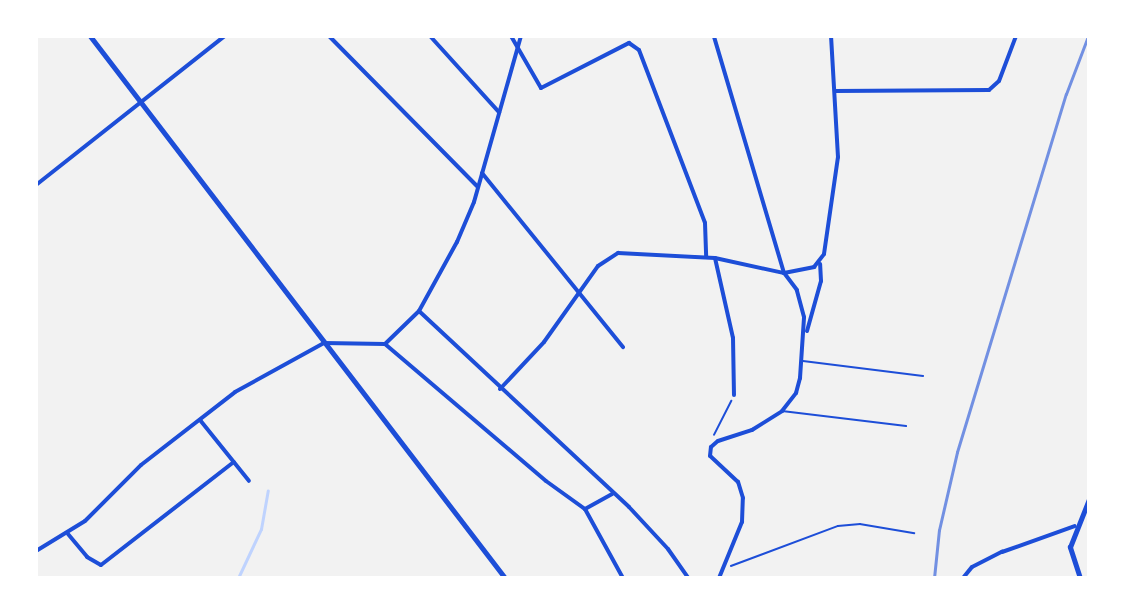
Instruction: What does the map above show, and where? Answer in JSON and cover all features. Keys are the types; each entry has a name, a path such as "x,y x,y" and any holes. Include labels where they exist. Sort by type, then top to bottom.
{"street":[{"path":"90,36 505,578"},
{"path":"36,185 225,36"},
{"path":"329,36 477,186"},
{"path":"430,36 499,112"},
{"path":"511,36 541,88 629,43 639,50 705,223 706,257"},
{"path":"385,344 419,311 457,242 482,172 521,36"},
{"path":"714,36 784,273 797,290 806,335"},
{"path":"719,578 742,522 743,498 738,482 710,456 713,444 752,430 782,411 796,393 806,335 821,281 820,263 838,157 831,36"},
{"path":"835,91 989,90 999,81 1016,36"},
{"path":"482,172 624,347"},
{"path":"500,389 544,342 598,266 618,253 715,258 784,273 804,271 820,263"},
{"path":"715,258 733,338 734,395"},
{"path":"419,311 668,549 688,578"},
{"path":"36,551 68,534 141,465 234,392 324,343 385,344 546,481 585,509 623,578"},
{"path":"200,420 249,481"},
{"path":"68,534 87,557 101,565 234,462"},
{"path":"585,509 612,494"},
{"path":"1080,578 1070,547 1076,526 1089,499"},
{"path":"963,578 972,567 1002,552 1076,526"}],"lane":[{"path":"803,361 923,376"},
{"path":"782,411 906,426"}],"path":[{"path":"713,444 734,395"},
{"path":"725,568 838,526 860,524 914,533"}],"waterway":[{"path":"238,578 261,529 268,491"}],"railway":[{"path":"934,578 939,530 957,452 1066,94 1088,36"}]}
